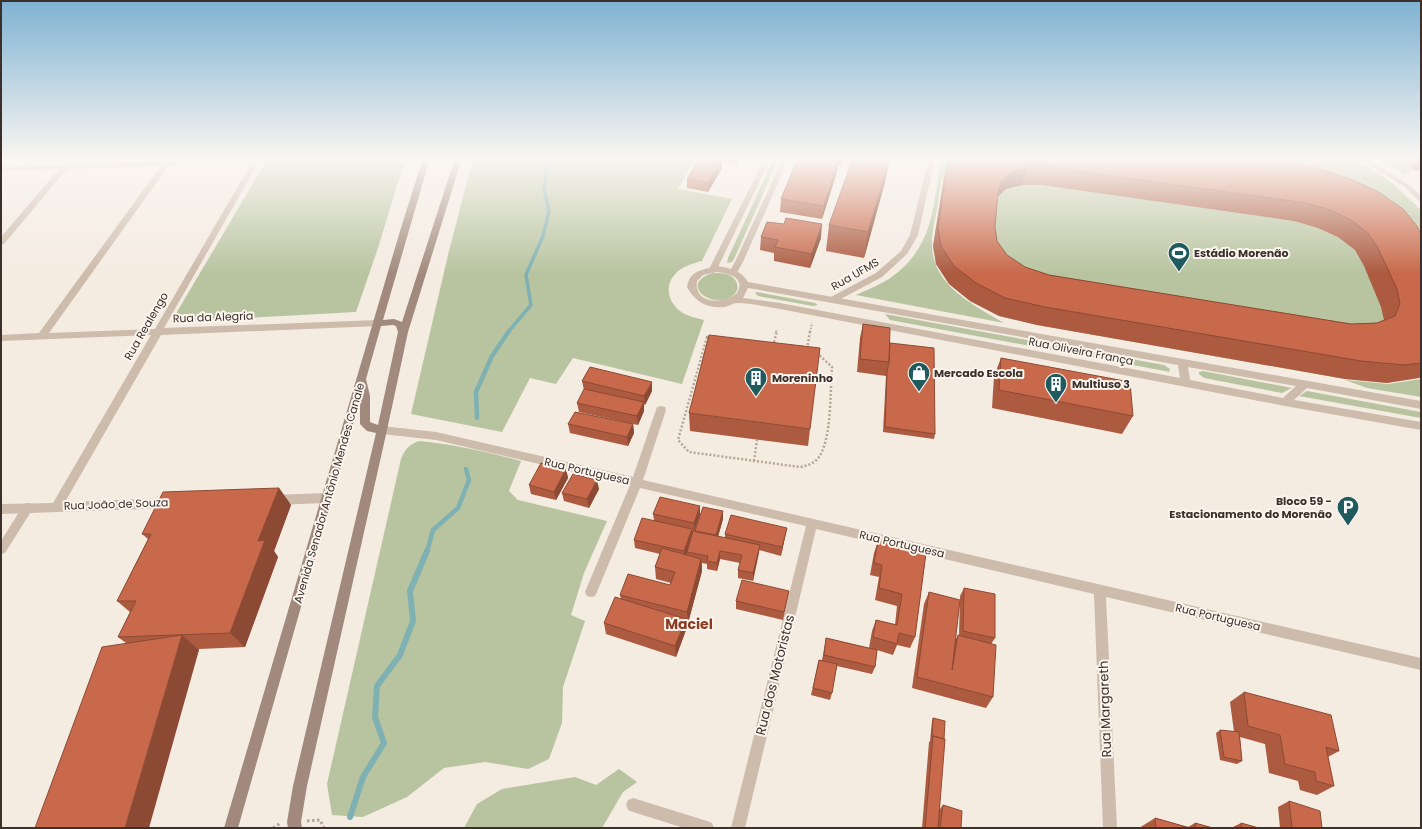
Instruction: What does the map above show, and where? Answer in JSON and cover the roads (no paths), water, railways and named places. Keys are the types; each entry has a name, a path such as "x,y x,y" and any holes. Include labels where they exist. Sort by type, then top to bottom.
{"main road":[{"name":"Avenida Senador Antônio Mendes Canale","path":"231,828 415,197"},
{"path":"295,828 294,822 300,786 382,430 403,332 447,197"},
{"path":"378,323 394,322 399,324 403,332"},
{"path":"362,379 365,396 365,424 371,428 382,430"}],"street":[{"path":"1,242 40,197"},
{"path":"42,336 142,197"},
{"name":"Rua Realengo","path":"57,506 236,197"},
{"path":"713,269 725,269 733,272 739,275 744,284 744,290 736,300 712,304 697,298 692,292 690,287 692,281 695,276 701,272 713,269"},
{"name":"Rua Oliveira França","path":"744,284 1421,405"},
{"name":"Rua Oliveira França","path":"736,300 802,310 1285,402 1421,426"},
{"path":"830,316 832,300"},
{"name":"Rua da Alegria","path":"1,338 378,323"},
{"path":"1183,363 1185,383"},
{"path":"1285,402 1304,385"},
{"path":"591,592 638,482 661,410"},
{"name":"Rua Portuguesa","path":"382,430 436,436 1421,664"},
{"path":"263,500 326,498"},
{"name":"Rua João de Souza","path":"1,509 184,502"},
{"name":"Rua dos Motoristas","path":"738,828 812,523"},
{"name":"Rua Margareth","path":"1100,590 1110,828"},
{"path":"633,805 707,828"}],"lane":[{"path":"713,269 749,197"},
{"path":"733,272 769,197"},
{"name":"Rua UFMS","path":"832,300 880,275 904,252 914,235 923,197"},
{"path":"1,550 28,507"}],"waterway":[{"path":"508,332 531,305 526,275 543,236 549,211 546,197"},
{"path":"477,418 476,392 492,356 509,331"},
{"path":"427,552 433,530 458,508 469,480 466,469"},
{"path":"350,817 363,777 384,743 375,717 377,686 400,655 413,621 410,591 427,551"}],"place":[{"name":"Estádio Morenão","path":"1179,272"},
{"name":"Mercado Escola","path":"919,392"},
{"name":"Moreninho","path":"756,398"},
{"name":"Multiuso 3","path":"1056,404"},
{"name":"Bloco 59 - Estacionamento do Morenão","path":"1348,526"}],"district":[{"name":"Maciel","path":"689,624"}]}
